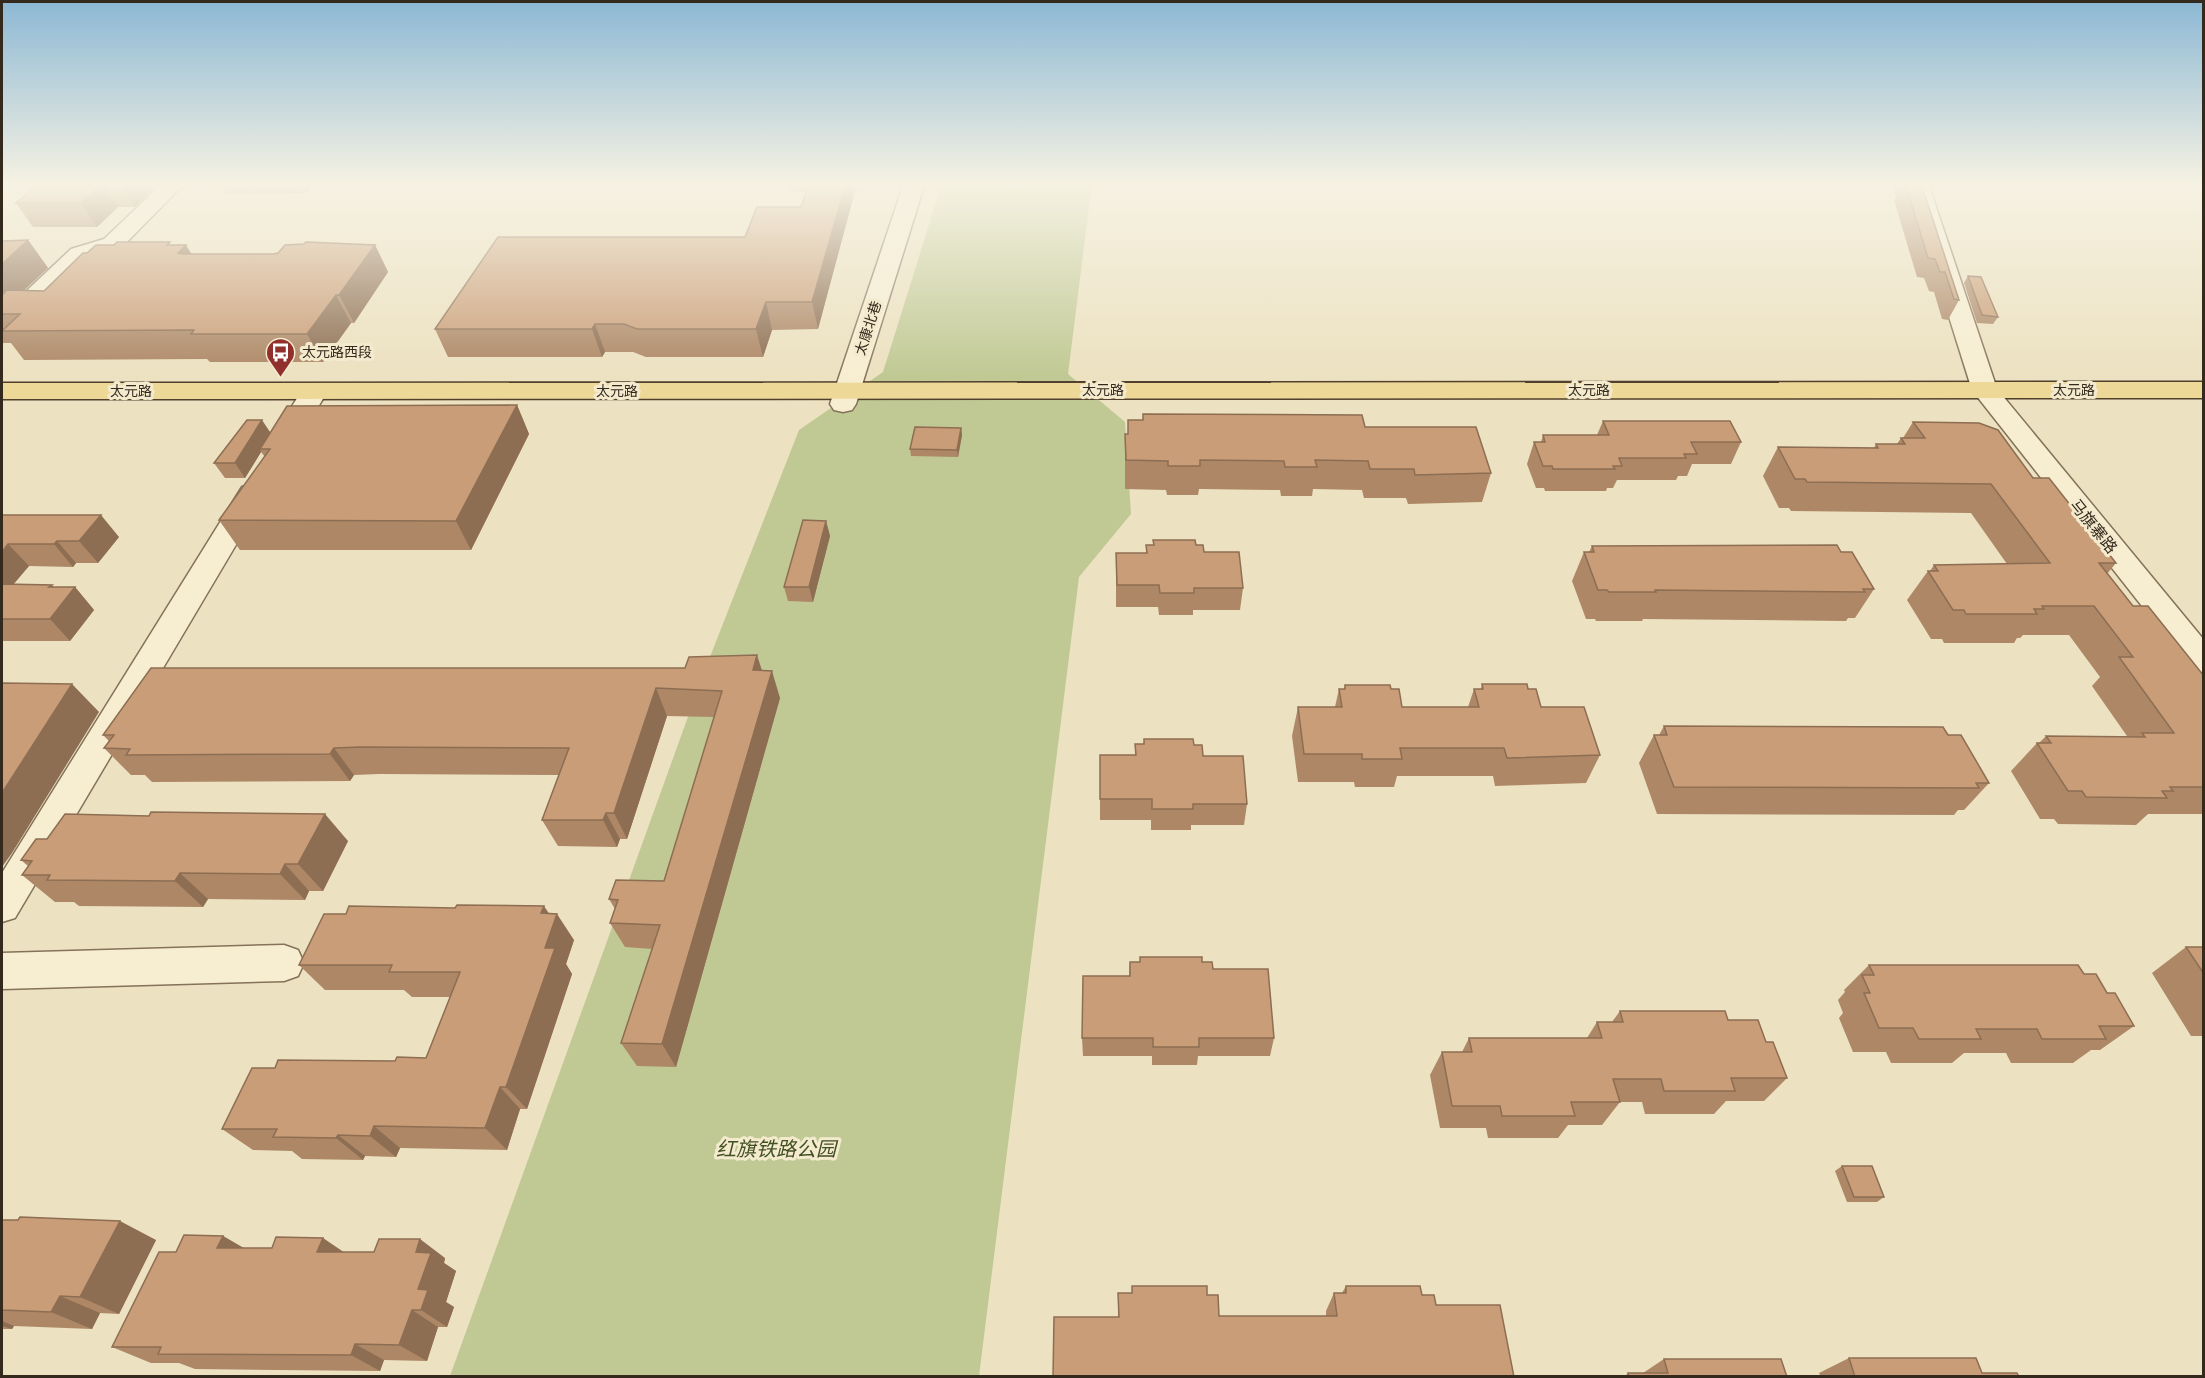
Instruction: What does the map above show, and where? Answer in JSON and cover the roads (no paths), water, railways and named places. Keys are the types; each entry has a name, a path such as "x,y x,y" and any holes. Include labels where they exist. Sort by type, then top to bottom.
{"main road":[{"name":"太元路","path":"2,404 310,398 2002,397 2204,390"},
{"name":"太元路","path":"2,391 310,398"},
{"name":"太元路","path":"2002,397 2204,405"}],"street":[{"path":"2,327 79,254 101,247"},
{"name":"太康北巷","path":"845,397 894,247"},
{"path":"1943,247 2002,397"},
{"name":"马旗寨路","path":"2002,397 2204,632"},
{"name":"马旗寨路","path":"2002,397 2204,663"},
{"path":"2,906 310,398"},
{"path":"2,971 284,963"}],"place":[{"name":"太元路西段","path":"281,378"}],"park label":[{"name":"红旗铁路公园","path":"776,1148"}]}
